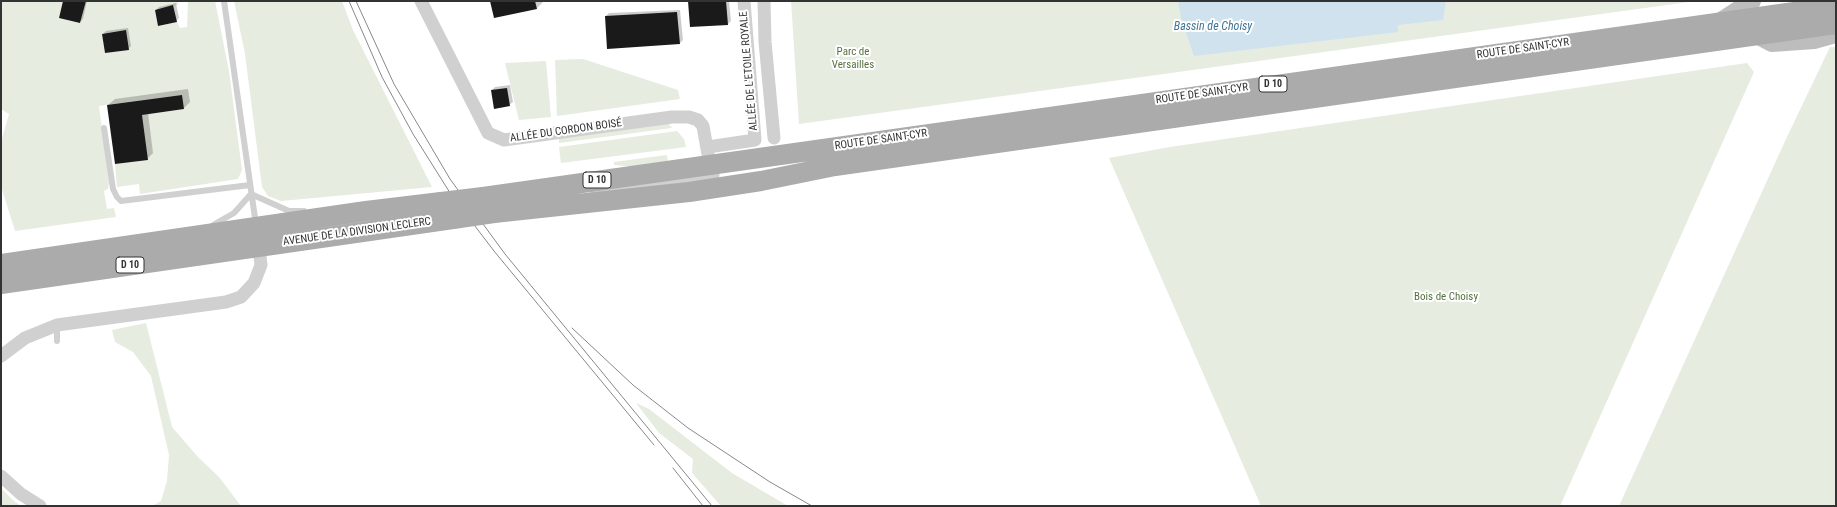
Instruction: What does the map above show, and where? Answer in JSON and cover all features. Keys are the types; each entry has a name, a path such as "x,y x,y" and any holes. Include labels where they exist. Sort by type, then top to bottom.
{"main road":[{"path":"1721,21 1752,1"},
{"name":"ROUTE DE SAINT-CYR","path":"711,168 1721,21 1795,6 1836,6"},
{"path":"1795,6 1811,34 1836,34"},
{"name":"ROUTE DE SAINT-CYR","path":"711,168 835,166 1758,35 1811,34 1836,24"},
{"name":"AVENUE DE LA DIVISION LECLERC","path":"1,284 258,237 366,211 711,168"},
{"name":"AVENUE DE LA DIVISION LECLERC","path":"7,263 187,237 258,237 453,219 567,204 711,168"}],"street":[{"name":"ALLÉE DU CORDON BOISÉ","path":"421,1 488,133 504,140 672,117 689,117 698,120 703,126 711,168"},
{"name":"ALLÉE DE L'ETOILE ROYALE","path":"711,168 755,140 744,1"},
{"path":"764,1 765,42 774,138"},
{"path":"1,356 25,338 57,325 226,302 241,297 254,283 262,265 258,237"},
{"path":"1,476 22,494 40,506"}],"lane":[{"path":"224,1 258,237"},
{"path":"104,128 113,189 121,201 250,185"},
{"path":"251,194 289,211 313,210"},
{"path":"187,237 221,222 234,213 251,194"},
{"path":"320,210 366,211"},
{"path":"57,325 58,341"}],"green space":[{"path":"1,1 63,1 59,18 80,23 86,1 178,1 178,5 155,10 158,26 177,22 180,28 187,27 188,1 215,1 229,71 242,170 238,179 140,194 139,184 117,187 115,164 148,160 142,115 184,109 182,95 99,106 109,183 108,189 104,191 107,209 114,208 116,217 15,231 1,186 1,142 9,114 1,109","holes":["125,30 128,50 105,53 102,34"]},
{"path":"234,1 342,1 353,30 432,187 281,201 268,196 262,187 245,54"},
{"name":"Parc de Versailles","path":"791,1 1696,1 799,124"},
{"path":"1830,47 1836,47 1836,506 1619,506 1786,139"},
{"path":"583,59 678,90 680,99 557,116 555,60"},
{"path":"546,61 551,117 519,120 505,63"},
{"name":"Bois de Choisy","path":"1747,63 1754,72 1560,506 1261,506 1109,158 1170,147"},
{"path":"668,123 672,128 559,143 559,139"},
{"path":"677,131 684,139 686,147 561,163 559,147"},
{"path":"667,155 668,162 636,167 614,165 614,162"},
{"path":"146,323 172,427 198,457 219,477 241,506 152,506 161,501 167,481 169,455 151,376 133,352 115,342 112,330"},
{"path":"636,403 649,409 732,473 788,506 720,505 692,473 693,459 659,433"},
{"path":"1,488 14,501 21,506 1,506"}],"water":[{"name":"Bassin de Choisy","path":"1178,1 1446,1 1443,20 1398,25 1398,32 1194,56 1181,18"}],"building":[{"path":"63,1 86,1 80,23 59,18"},
{"path":"490,1 535,1 537,9 494,18"},
{"path":"688,1 726,1 728,25 690,27"},
{"path":"173,5 177,22 158,26 155,10"},
{"path":"677,12 680,44 607,49 605,16"},
{"path":"126,30 129,50 105,53 102,34"},
{"path":"507,88 510,106 494,109 491,90"},
{"path":"182,95 184,109 142,115 148,160 115,164 107,105"}],"tram line":[{"path":"349,1 382,77 413,134 452,196 494,251 654,445"},
{"path":"356,1 394,84 450,179 505,254 712,506"},
{"path":"572,328 633,385 688,428 770,482 812,506"},
{"path":"673,468 703,506"}]}
